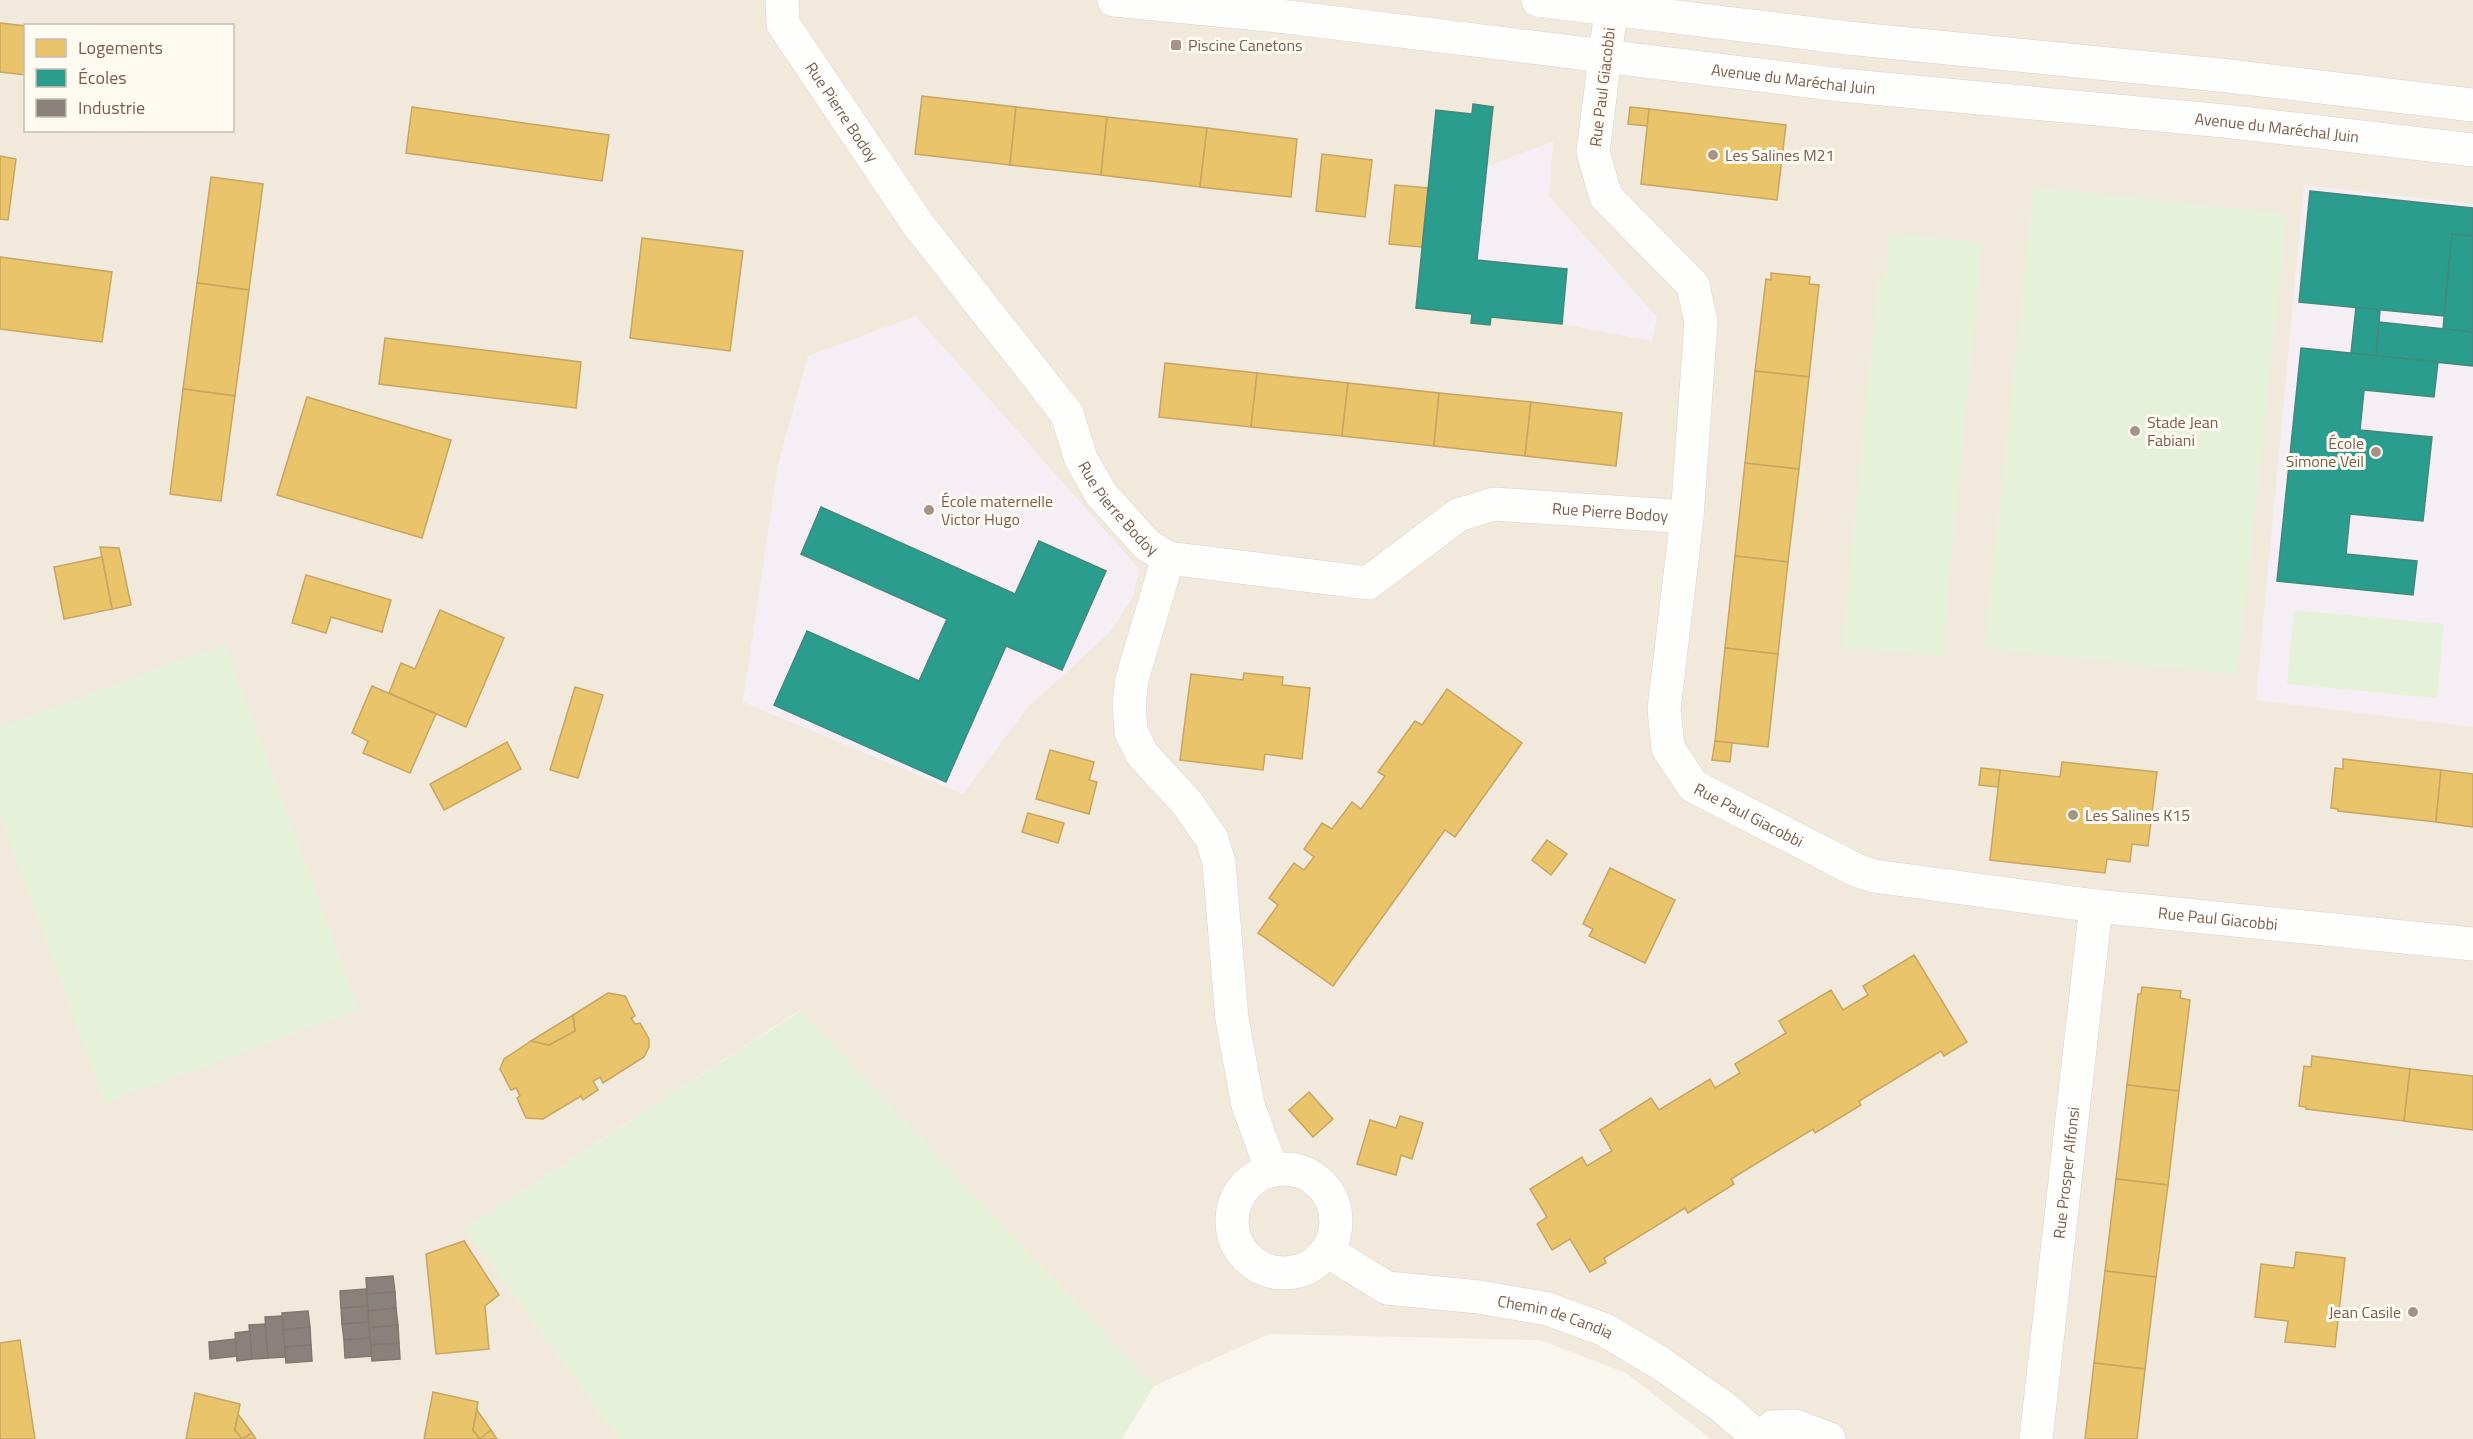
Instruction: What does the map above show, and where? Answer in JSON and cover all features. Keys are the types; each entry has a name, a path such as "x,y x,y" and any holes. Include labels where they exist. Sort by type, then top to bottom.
{"street":[{"name":"Rue Pierre Bodoy","path":"782,0 783,24 917,224 1067,414 1081,459 1101,494 1147,545 1168,558 1368,583 1458,516 1494,504 1687,518"},
{"name":"Avenue du Maréchal Juin","path":"1114,0 1287,8 1605,56 1841,85 2224,121 2473,150"},
{"path":"1538,0 1848,38 2229,76 2473,105"},
{"name":"Rue Paul Giacobbi","path":"1611,10 1593,152 1606,197 1693,285 1701,322 1687,518 1664,709 1668,748 1693,786 1856,870 1874,876 2096,906 2473,944"},
{"path":"1168,558 1132,679 1129,704 1131,732 1142,754 1187,803 1212,839 1219,863 1232,1019 1248,1105 1272,1170"},
{"name":"Rue Prosper Alfonsi","path":"2036,1439 2096,906"},
{"path":"1288,1168 1303,1172 1317,1180 1327,1192 1336,1212 1336,1226 1327,1251 1315,1263 1300,1270 1284,1273 1267,1270 1252,1262 1241,1250 1234,1235 1232,1218 1236,1202 1244,1187 1257,1176 1272,1170 1288,1168"},
{"name":"Chemin de Candia","path":"1327,1251 1388,1288 1479,1297 1548,1309 1605,1330 1660,1363 1723,1407 1760,1439"},
{"path":"1760,1439 1773,1427 1795,1426 1829,1439"}],"shaded area":[{"path":"0,0 2473,0 2473,1439 1711,1439 1626,1373 1540,1340 1269,1334 1154,1386 800,1010 465,1229 620,1439 0,1439"},
{"path":"1553,141 1549,196 1657,317 1652,341 1562,324 1491,317 1490,325 1471,323 1486,167"},
{"name":"École Simone Veil","path":"2304,185 2473,204 2473,727 2256,700"},
{"name":"École maternelle Victor Hugo","path":"916,316 1139,569 1133,597 1109,633 1027,708 963,794 743,702 778,465 808,356"}],"green space":[{"name":"Stade Jean Fabiani","path":"2034,187 2287,214 2237,675 1984,648"},
{"path":"1890,233 1982,242 1942,656 1842,647 1878,280 1885,280"},
{"path":"2294,610 2444,624 2437,698 2287,684"},
{"path":"225,644 359,1010 105,1103 0,815 0,727"},
{"path":"801,1010 1154,1386 1122,1439 620,1439 465,1229"}],"building: Logements":[{"path":"0,23 24,26 24,75 0,72"},
{"path":"922,96 1016,107 1010,165 915,154"},
{"path":"412,107 609,135 602,181 406,153"},
{"path":"1016,107 1107,117 1101,175 1010,165"},
{"path":"1630,107 1649,109 1648,126 1628,124"},
{"name":"Les Salines M21","path":"1649,109 1786,125 1777,200 1641,184"},
{"path":"1107,117 1207,128 1200,187 1101,175"},
{"path":"1207,128 1297,139 1291,197 1200,187"},
{"path":"1322,154 1372,160 1365,217 1316,211"},
{"path":"0,156 16,159 8,220 0,219"},
{"path":"211,177 263,184 249,290 197,283"},
{"path":"1395,185 1428,188 1422,247 1389,244"},
{"path":"642,238 743,251 730,351 630,338"},
{"path":"0,257 112,272 102,342 0,329"},
{"path":"1771,273 1810,277 1809,284 1819,285 1809,377 1755,371 1766,279 1771,280"},
{"path":"197,283 249,290 235,396 183,389"},
{"path":"385,338 581,362 576,408 379,384"},
{"path":"1165,363 1257,373 1251,427 1159,417"},
{"path":"1755,371 1809,377 1799,469 1745,463"},
{"path":"1257,373 1348,383 1342,436 1251,427"},
{"path":"1348,383 1439,393 1434,446 1342,436"},
{"path":"183,389 235,396 221,501 170,494"},
{"path":"1439,393 1531,402 1525,456 1434,446"},
{"path":"307,397 451,440 422,538 277,495"},
{"path":"1531,402 1622,413 1616,466 1525,456"},
{"path":"1745,463 1799,469 1788,562 1735,556"},
{"path":"100,547 119,548 131,605 112,609"},
{"path":"1735,556 1788,562 1778,654 1725,648"},
{"path":"102,557 112,609 64,619 54,567"},
{"path":"306,575 391,600 382,632 331,617 326,633 292,623"},
{"path":"440,610 504,638 466,727 389,693 401,663 415,669"},
{"path":"1725,648 1778,654 1768,747 1715,741"},
{"path":"1244,673 1283,677 1282,685 1310,688 1302,759 1265,754 1263,770 1180,760 1191,674 1243,680"},
{"path":"372,686 436,714 410,773 363,753 368,741 352,733"},
{"path":"575,687 603,695 578,778 550,770"},
{"path":"1447,689 1522,743 1455,837 1445,830 1333,986 1258,933 1278,905 1269,898 1294,863 1304,870 1314,857 1304,849 1322,823 1332,829 1352,802 1361,809 1385,776 1378,772 1415,721 1422,725"},
{"path":"1715,741 1732,743 1730,762 1712,760"},
{"path":"507,742 521,769 444,810 430,784"},
{"path":"1050,750 1094,762 1089,780 1097,782 1089,814 1036,799"},
{"path":"2343,759 2441,770 2436,822 2338,811 2338,809 2331,808 2335,768 2343,769"},
{"name":"Les Salines K15","path":"2062,762 2157,772 2148,846 2132,844 2130,862 2107,859 2105,873 1990,860 2000,770 2060,777"},
{"path":"1981,768 2000,770 1998,787 1979,785"},
{"path":"2441,770 2473,774 2473,827 2436,822"},
{"path":"1028,813 1064,823 1058,843 1022,832"},
{"path":"1547,840 1567,854 1551,875 1532,860"},
{"path":"1610,868 1675,900 1645,963 1589,936 1593,929 1583,924"},
{"path":"1914,955 1967,1042 1944,1056 1941,1051 1859,1101 1861,1105 1815,1133 1813,1129 1731,1179 1734,1184 1688,1213 1685,1208 1604,1258 1606,1263 1590,1272 1570,1239 1552,1250 1537,1224 1547,1217 1530,1189 1582,1157 1587,1166 1612,1151 1600,1130 1651,1098 1659,1110 1710,1079 1715,1088 1740,1073 1735,1064 1786,1033 1779,1021 1831,990 1843,1010 1868,995 1863,986"},
{"path":"2142,987 2181,991 2180,998 2190,1000 2179,1091 2127,1085 2138,994 2141,994"},
{"path":"608,993 625,996 635,1016 631,1018 635,1024 640,1023 649,1039 649,1047 644,1057 603,1083 600,1077 593,1081 598,1090 583,1100 581,1096 543,1119 526,1118 517,1098 520,1096 516,1088 511,1090 500,1069 504,1059 531,1041 549,1045 575,1031 573,1015"},
{"path":"573,1015 575,1031 549,1045 531,1041"},
{"path":"2312,1056 2410,1069 2404,1121 2306,1109 2306,1107 2299,1106 2304,1066 2311,1067"},
{"path":"2410,1069 2473,1076 2473,1130 2404,1121"},
{"path":"2127,1085 2179,1091 2168,1185 2116,1179"},
{"path":"1309,1092 1333,1119 1313,1137 1289,1110"},
{"path":"1400,1116 1423,1123 1412,1159 1401,1155 1396,1175 1357,1164 1370,1120 1396,1128"},
{"path":"2116,1179 2168,1185 2156,1277 2105,1271"},
{"path":"464,1241 499,1295 485,1306 489,1349 436,1354 426,1254"},
{"path":"2296,1252 2345,1258 2335,1347 2285,1342 2288,1321 2255,1317 2261,1264 2294,1268"},
{"path":"2105,1271 2156,1277 2145,1369 2094,1363"},
{"path":"20,1340 35,1439 0,1439 0,1343"},
{"path":"2094,1363 2145,1369 2137,1439 2085,1439"},
{"path":"433,1392 478,1402 473,1430 480,1439 424,1439"},
{"path":"195,1393 240,1404 235,1430 242,1439 186,1439"},
{"path":"477,1410 491,1430 480,1439 473,1430"},
{"path":"238,1414 252,1433 242,1439 235,1430"},
{"path":"491,1430 497,1439 480,1439"},
{"path":"252,1433 256,1439 242,1439"}],"building: Écoles":[{"path":"1473,104 1493,107 1477,260 1567,269 1562,324 1491,317 1490,325 1471,323 1472,314 1416,308 1436,110 1472,114"},
{"path":"2310,191 2473,208 2473,236 2452,234 2444,316 2299,302"},
{"path":"2452,234 2473,236 2473,332 2443,329"},
{"path":"2356,307 2380,310 2376,356 2351,353"},
{"path":"2379,322 2473,332 2473,366 2376,356"},
{"path":"2301,348 2438,362 2434,397 2364,390 2360,430 2432,437 2423,521 2350,514 2346,554 2417,561 2413,595 2277,581"},
{"path":"821,507 1015,594 1039,541 1106,571 1062,670 1006,646 946,782 774,705 807,631 919,681 947,619 801,554"}],"building: Industrie":[{"path":"393,1276 395,1292 367,1294 366,1278"},
{"path":"366,1289 368,1306 341,1308 340,1291"},
{"path":"395,1292 396,1308 368,1311 367,1294"},
{"path":"368,1306 369,1322 342,1324 341,1308"},
{"path":"396,1308 398,1325 369,1328 368,1311"},
{"path":"308,1311 310,1327 283,1330 282,1313"},
{"path":"282,1316 286,1357 268,1358 265,1317"},
{"path":"369,1322 370,1338 344,1340 342,1324"},
{"path":"265,1324 268,1358 252,1359 249,1325"},
{"path":"398,1325 399,1343 371,1345 369,1328"},
{"path":"310,1327 311,1345 285,1347 283,1330"},
{"path":"250,1331 252,1359 237,1361 235,1333"},
{"path":"370,1338 372,1356 345,1358 344,1340"},
{"path":"235,1339 237,1356 210,1359 209,1342"},
{"path":"399,1343 400,1359 372,1361 371,1345"},
{"path":"311,1345 312,1361 286,1363 285,1347"}],"place":[{"name":"Piscine Canetons","path":"1176,45"},
{"name":"Les Salines M21","path":"1713,155"},
{"name":"Stade Jean Fabiani","path":"2135,431"},
{"name":"École Simone Veil","path":"2376,452"},
{"name":"École maternelle Victor Hugo","path":"929,510"},
{"name":"Les Salines K15","path":"2073,815"},
{"name":"Jean Casile","path":"2413,1312"}]}
